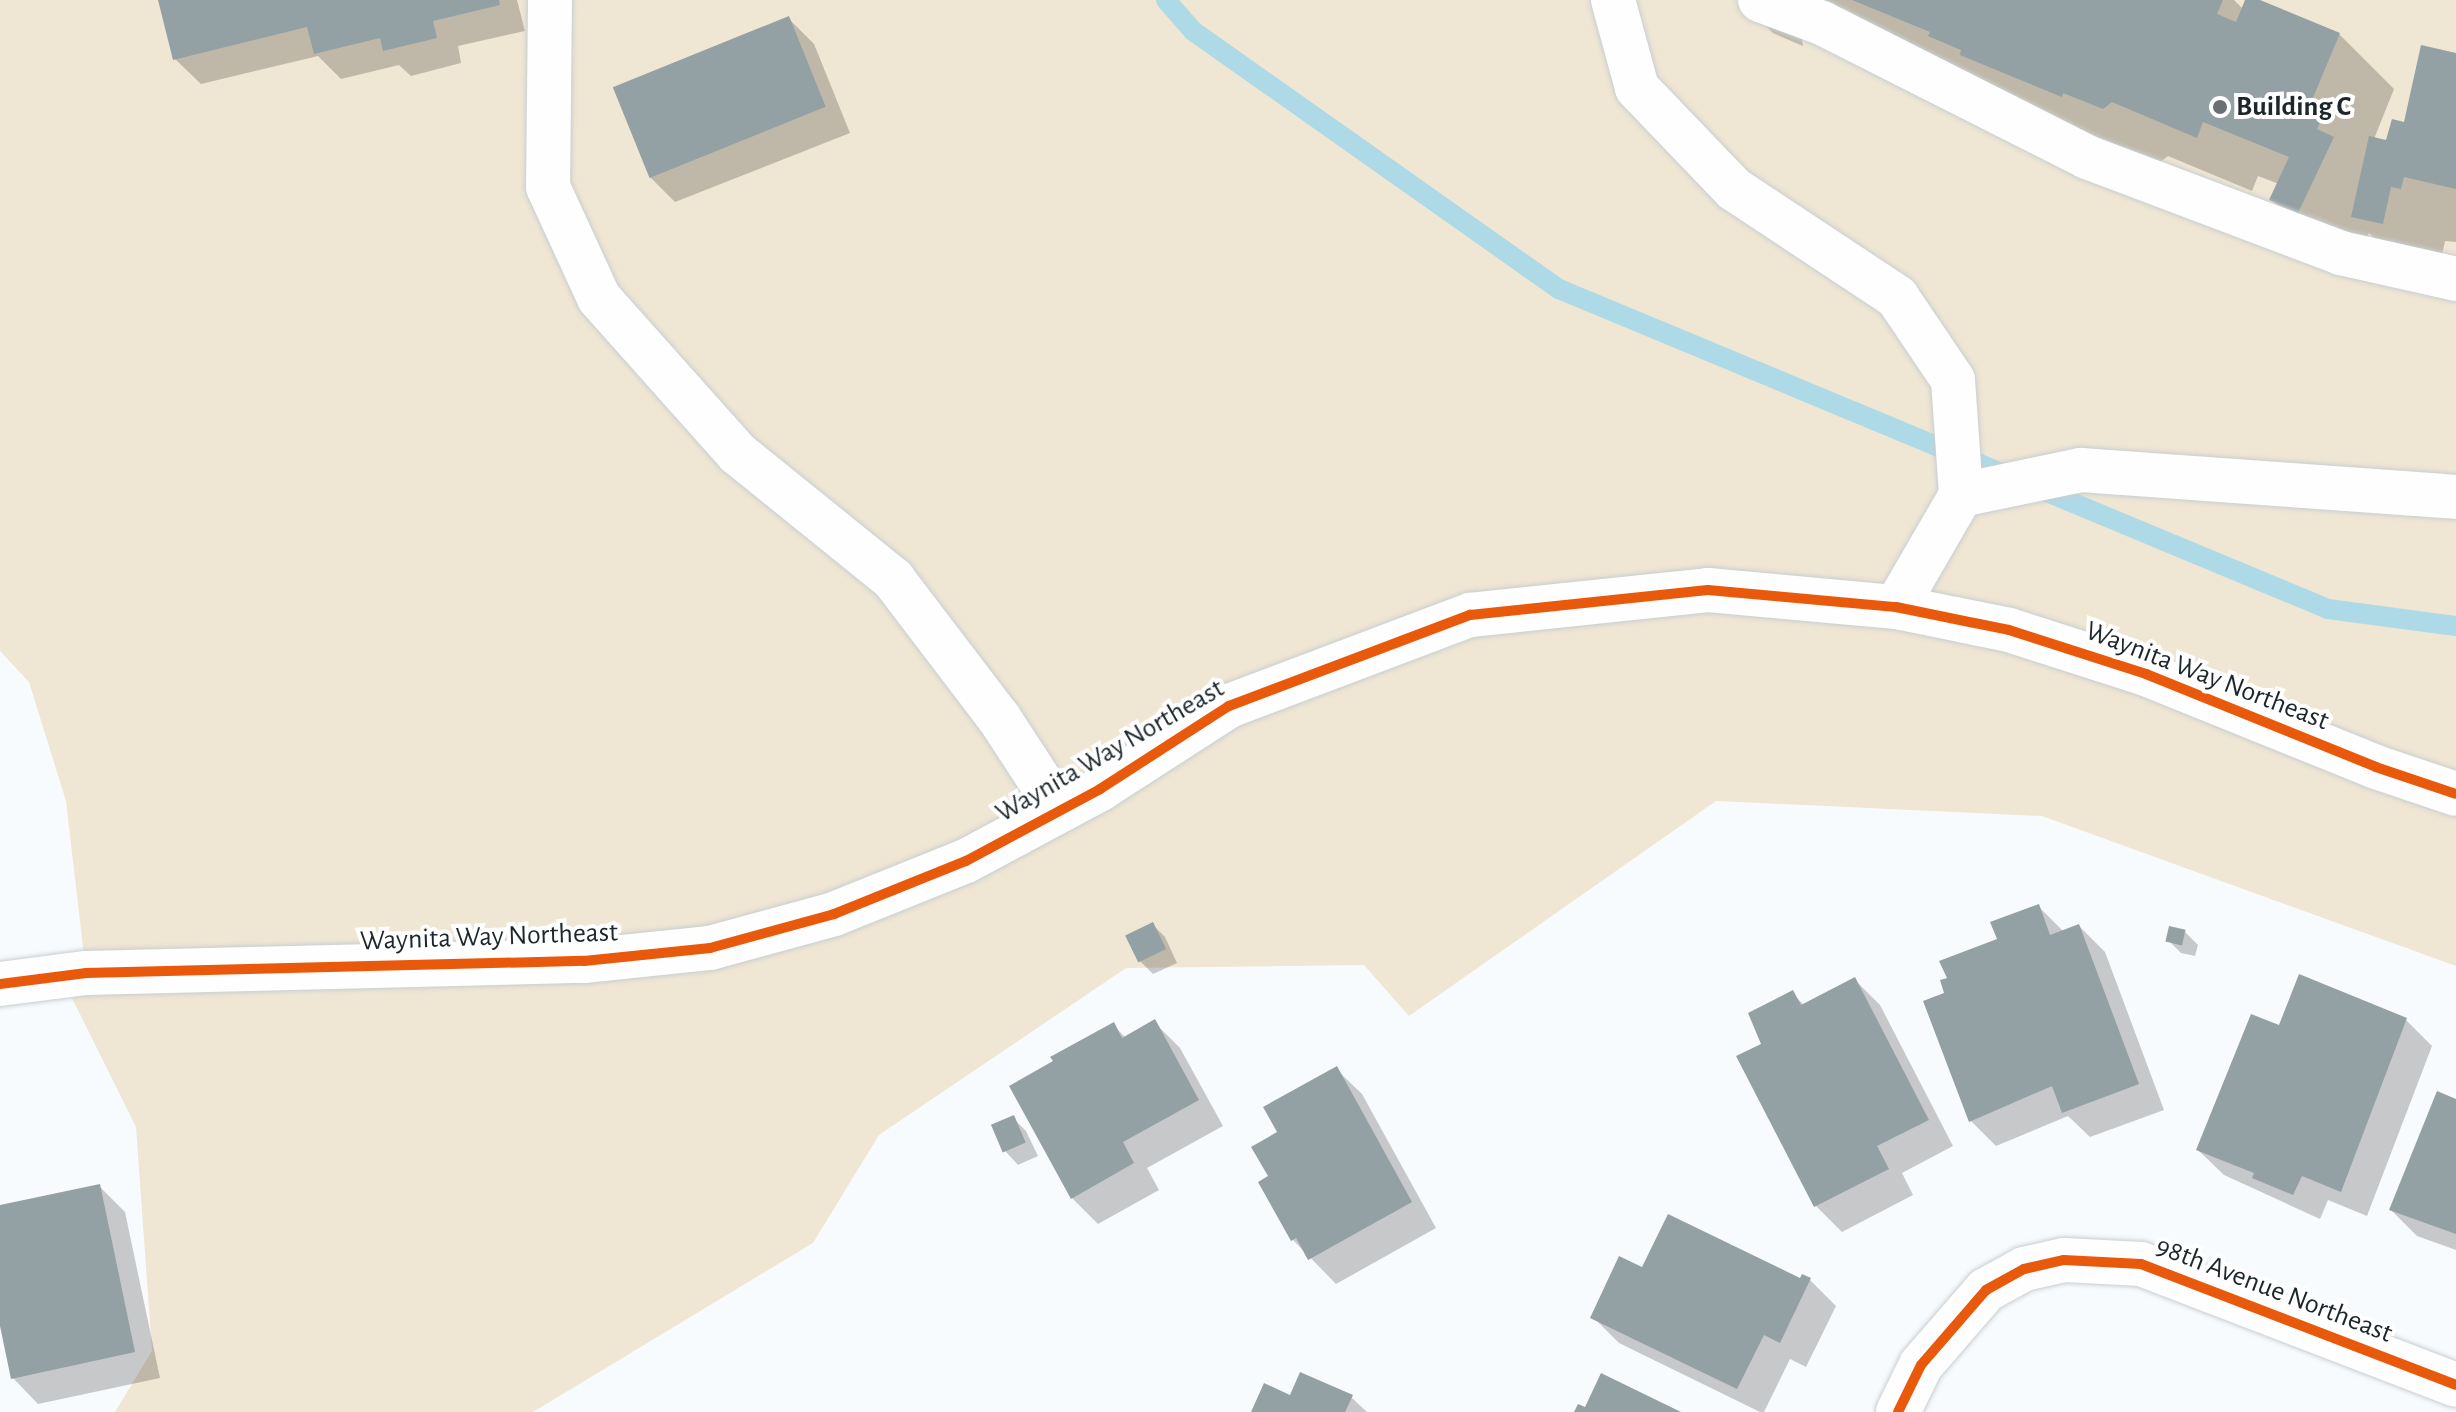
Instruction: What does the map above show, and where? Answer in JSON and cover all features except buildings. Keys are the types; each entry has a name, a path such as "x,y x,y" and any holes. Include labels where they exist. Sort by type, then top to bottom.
{"main road":[{"path":"550,0 548,187 599,298 737,453 893,579 999,718 1059,810"},
{"path":"1613,0 1637,88 1734,189 1897,297 1953,380 1961,495 1896,607"},
{"path":"1760,0 1822,23 2087,157 2341,253 2456,279"},
{"path":"1961,495 2081,470 2456,497"},
{"name":"Waynita Way Northeast","path":"0,984 86,973 584,961 710,948 834,914 966,861 1100,789 1229,706 1470,615 1708,590 1896,607 2009,630 2146,674 2376,767 2456,794"},
{"name":"98th Avenue Northeast","path":"1898,1412 1921,1365 1986,1290 2024,1269 2064,1260 2141,1264 2456,1385"}],"shaded area":[{"path":"0,0 2456,0 2456,966 2042,816 1716,801 1409,1016 1364,965 1126,968 879,1135 813,1243 533,1412 115,1412 152,1351 136,1127 62,978 86,973 66,801 29,682 0,651"}],"waterway":[{"path":"1166,0 1193,31 1559,289 2328,609 2456,626"}],"cycle path":[{"path":"0,984 86,973 584,961 710,948 834,914 966,861 1100,789 1229,706 1470,615 1708,590 1896,607 2009,630 2146,674 2376,767 2456,794"},
{"path":"1898,1412 1921,1365 1986,1290 2024,1269 2064,1260 2141,1264 2456,1385"}],"place":[{"name":"Building C","path":"2220,107"}]}
